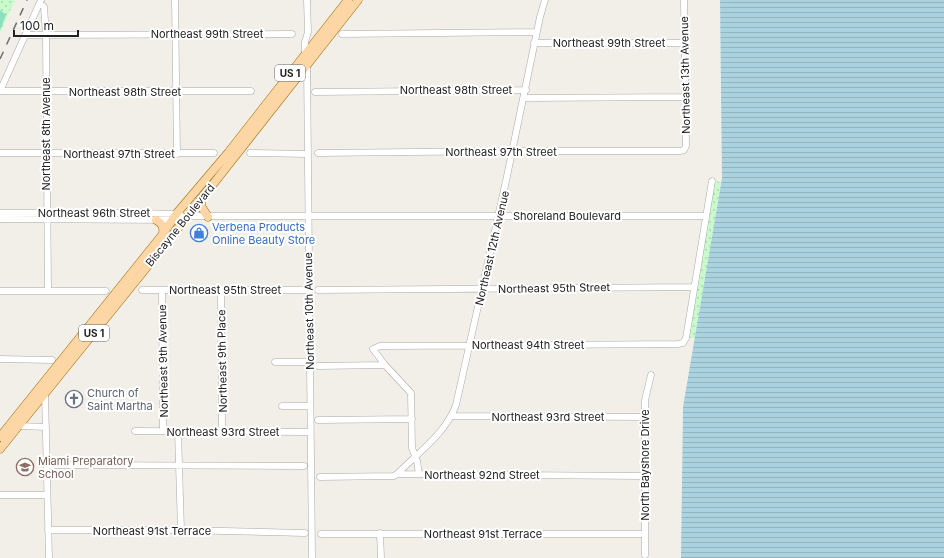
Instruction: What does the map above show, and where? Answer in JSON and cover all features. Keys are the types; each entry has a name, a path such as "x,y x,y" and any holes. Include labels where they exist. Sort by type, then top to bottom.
{"main road":[{"name":"Biscayne Boulevard","path":"0,437 94,321 175,217 228,153 348,0"},
{"name":"Biscayne Boulevard","path":"0,449 201,200 358,0"},
{"path":"201,200 202,207 208,216"},
{"path":"156,220 161,223 163,227 163,234"},
{"path":"91,337 90,330 94,321"},
{"path":"45,394 44,388 46,380"}],"street":[{"path":"175,0 177,154"},
{"path":"305,54 305,42 308,32 307,0"},
{"name":"Northeast 12th Avenue","path":"397,474 442,430 452,416 458,399 526,90 536,32 545,0"},
{"name":"Northeast 13th Avenue","path":"684,0 686,97 686,146 684,150"},
{"path":"0,91 41,2"},
{"name":"Northeast 8th Avenue","path":"41,2 44,7 46,35 48,291"},
{"path":"308,32 322,33"},
{"path":"342,34 536,32"},
{"name":"Northeast 99th Street","path":"26,36 292,34"},
{"name":"Northeast 99th Street","path":"534,43 684,43"},
{"name":"Northeast 10th Avenue","path":"307,65 312,558"},
{"name":"Northeast 98th Street","path":"316,92 526,90"},
{"name":"Northeast 98th Street","path":"0,91 251,91"},
{"name":"Northeast 98th Street","path":"524,98 686,97"},
{"name":"Northeast 97th Street","path":"318,154 684,150"},
{"name":"Northeast 97th Street","path":"0,153 214,153"},
{"path":"250,153 308,154"},
{"path":"694,287 712,181"},
{"name":"Northeast 96th Street","path":"0,213 156,220 188,216 308,217"},
{"name":"Northeast 96th Street","path":"0,219 47,216 175,217"},
{"name":"Shoreland Boulevard","path":"308,217 706,216"},
{"name":"Northeast 95th Street","path":"318,290 694,287"},
{"name":"Northeast 94th Street","path":"385,365 373,349 384,346 683,343 686,338 694,287"},
{"name":"Northeast 95th Street","path":"142,290 309,290"},
{"name":"Northeast 9th Avenue","path":"162,290 163,431"},
{"name":"Northeast 9th Place","path":"221,290 222,432"},
{"path":"0,291 106,291"},
{"path":"0,360 52,360"},
{"path":"275,362 310,362"},
{"path":"318,366 385,365 411,393 412,448 417,461 419,474"},
{"name":"North Bayshore Drive","path":"645,555 645,400 651,375"},
{"path":"45,394 48,558"},
{"path":"282,406 310,406"},
{"name":"Northeast 93rd Street","path":"452,416 645,417"},
{"path":"318,420 412,418"},
{"path":"18,426 46,427"},
{"name":"Northeast 93rd Street","path":"135,431 310,432"},
{"name":"Northeast 9th Avenue","path":"178,431 181,530"},
{"path":"47,465 304,466"},
{"name":"Northeast 92nd Street","path":"320,477 394,476 397,474 645,476"},
{"path":"0,495 47,495"},
{"name":"Northeast 91st Terrace","path":"48,530 181,530 304,533"},
{"path":"380,533 381,558"},
{"name":"Northeast 91st Terrace","path":"321,534 645,534"}],"green space":[{"path":"0,0 15,0 0,33"},
{"path":"0,10 6,15 0,30"},
{"path":"714,181 721,182 695,338 688,338"}],"water":[{"path":"720,0 944,0 944,558 681,558 683,407 722,178"}],"railway":[{"path":"0,59 27,0"}],"place":[{"name":"Verbena Products Online Beauty Store","path":"199,233"},
{"name":"Church of Saint Martha","path":"74,399"},
{"name":"Miami Preparatory School","path":"25,467"}]}
